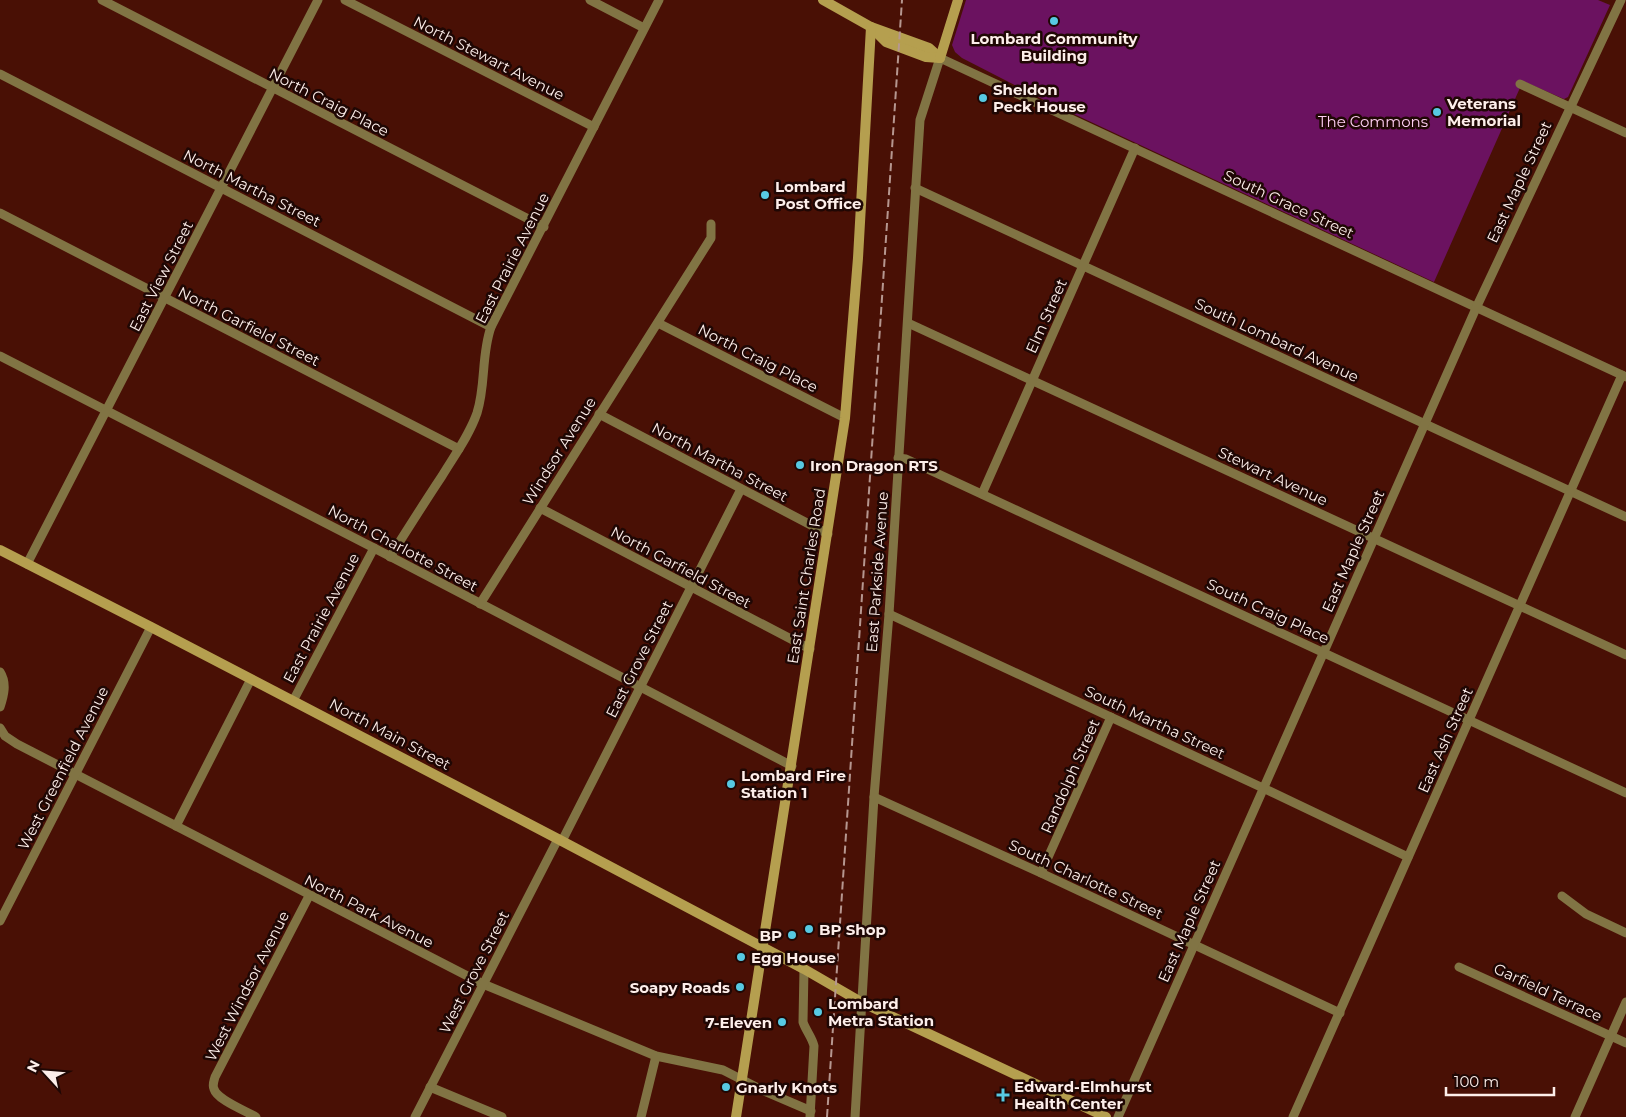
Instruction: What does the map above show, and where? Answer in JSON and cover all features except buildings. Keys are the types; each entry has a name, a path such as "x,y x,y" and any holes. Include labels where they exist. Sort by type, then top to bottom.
{"main road":[{"path":"823,0 871,28 886,42 926,57 940,58 958,0"},
{"name":"East Saint Charles Road","path":"736,1117 764,948 845,418 858,258 871,28"},
{"name":"North Main Street","path":"0,550 152,627 560,840 804,969 862,1002 1106,1117"}],"street":[{"name":"North Craig Place","path":"102,0 544,227"},
{"name":"East View Street","path":"27,564 318,0"},
{"name":"North Stewart Avenue","path":"345,0 594,127"},
{"path":"590,0 644,28"},
{"name":"East Prairie Avenue","path":"390,557 468,434 478,411 485,349 491,327 659,0"},
{"name":"East Maple Street","path":"1118,1117 1477,306 1569,106 1621,0"},
{"name":"South Grace Street","path":"940,58 1477,306 1624,376"},
{"name":"East Parkside Avenue","path":"855,1117 874,797 889,614 921,113 940,58"},
{"name":"North Martha Street","path":"0,74 491,327"},
{"path":"1520,84 1626,133"},
{"name":"Elm Street","path":"982,494 1135,148"},
{"name":"South Lombard Avenue","path":"915,188 1626,518"},
{"name":"North Garfield Street","path":"0,213 459,449"},
{"name":"Windsor Avenue","path":"480,604 711,238 711,224"},
{"name":"Stewart Avenue","path":"908,322 1626,655"},
{"name":"North Craig Place","path":"658,323 845,418"},
{"name":"North Charlotte Street","path":"0,356 792,766"},
{"name":"East Ash Street","path":"1293,1117 1624,376"},
{"name":"North Martha Street","path":"599,414 828,534"},
{"name":"South Craig Place","path":"898,458 906,459 1626,793"},
{"name":"East Grove Street","path":"560,840 741,489"},
{"name":"North Garfield Street","path":"540,508 810,649"},
{"name":"East Prairie Avenue","path":"293,701 374,548"},
{"name":"South Martha Street","path":"889,614 1408,857"},
{"name":"West Greenfield Avenue","path":"0,921 152,627"},
{"path":"0,672 5,686 0,707"},
{"path":"176,826 252,679"},
{"name":"Randolph Street","path":"1041,873 1111,717"},
{"name":"North Park Avenue","path":"0,728 5,736 17,744 75,775 483,984 656,1056 723,1070 811,1114"},
{"name":"South Charlotte Street","path":"874,797 1340,1013"},
{"name":"West Grove Street","path":"415,1117 560,840"},
{"name":"West Windsor Avenue","path":"256,1117 222,1099 214,1090 215,1077 309,896"},
{"path":"1562,896 1586,914 1626,932"},
{"name":"Garfield Terrace","path":"1459,967 1626,1043"},
{"path":"804,969 803,1022 814,1046 811,1114"},
{"path":"1575,1117 1626,1002"},
{"path":"641,1117 656,1056"},
{"path":"430,1087 502,1117"}],"green space":[{"name":"The Commons","path":"966,0 1598,0 1610,5 1568,97 1564,99 1523,81 1434,282 1046,101 962,58 955,52 952,45"}],"railway":[{"path":"827,1117 902,0"}],"place":[{"name":"Lombard Community Building","path":"1054,21"},
{"name":"Sheldon Peck House","path":"983,98"},
{"name":"Veterans Memorial","path":"1437,112"},
{"name":"Lombard Post Office","path":"765,195"},
{"name":"Iron Dragon RTS","path":"800,465"},
{"name":"Lombard Fire Station 1","path":"731,784"},
{"name":"BP Shop","path":"809,929"},
{"name":"BP","path":"792,935"},
{"name":"Egg House","path":"741,957"},
{"name":"Soapy Roads","path":"740,987"},
{"name":"Lombard Metra Station","path":"818,1012"},
{"name":"7-Eleven","path":"782,1022"},
{"name":"Gnarly Knots","path":"726,1087"},
{"name":"Edward-Elmhurst Health Center","path":"1003,1095"}]}
